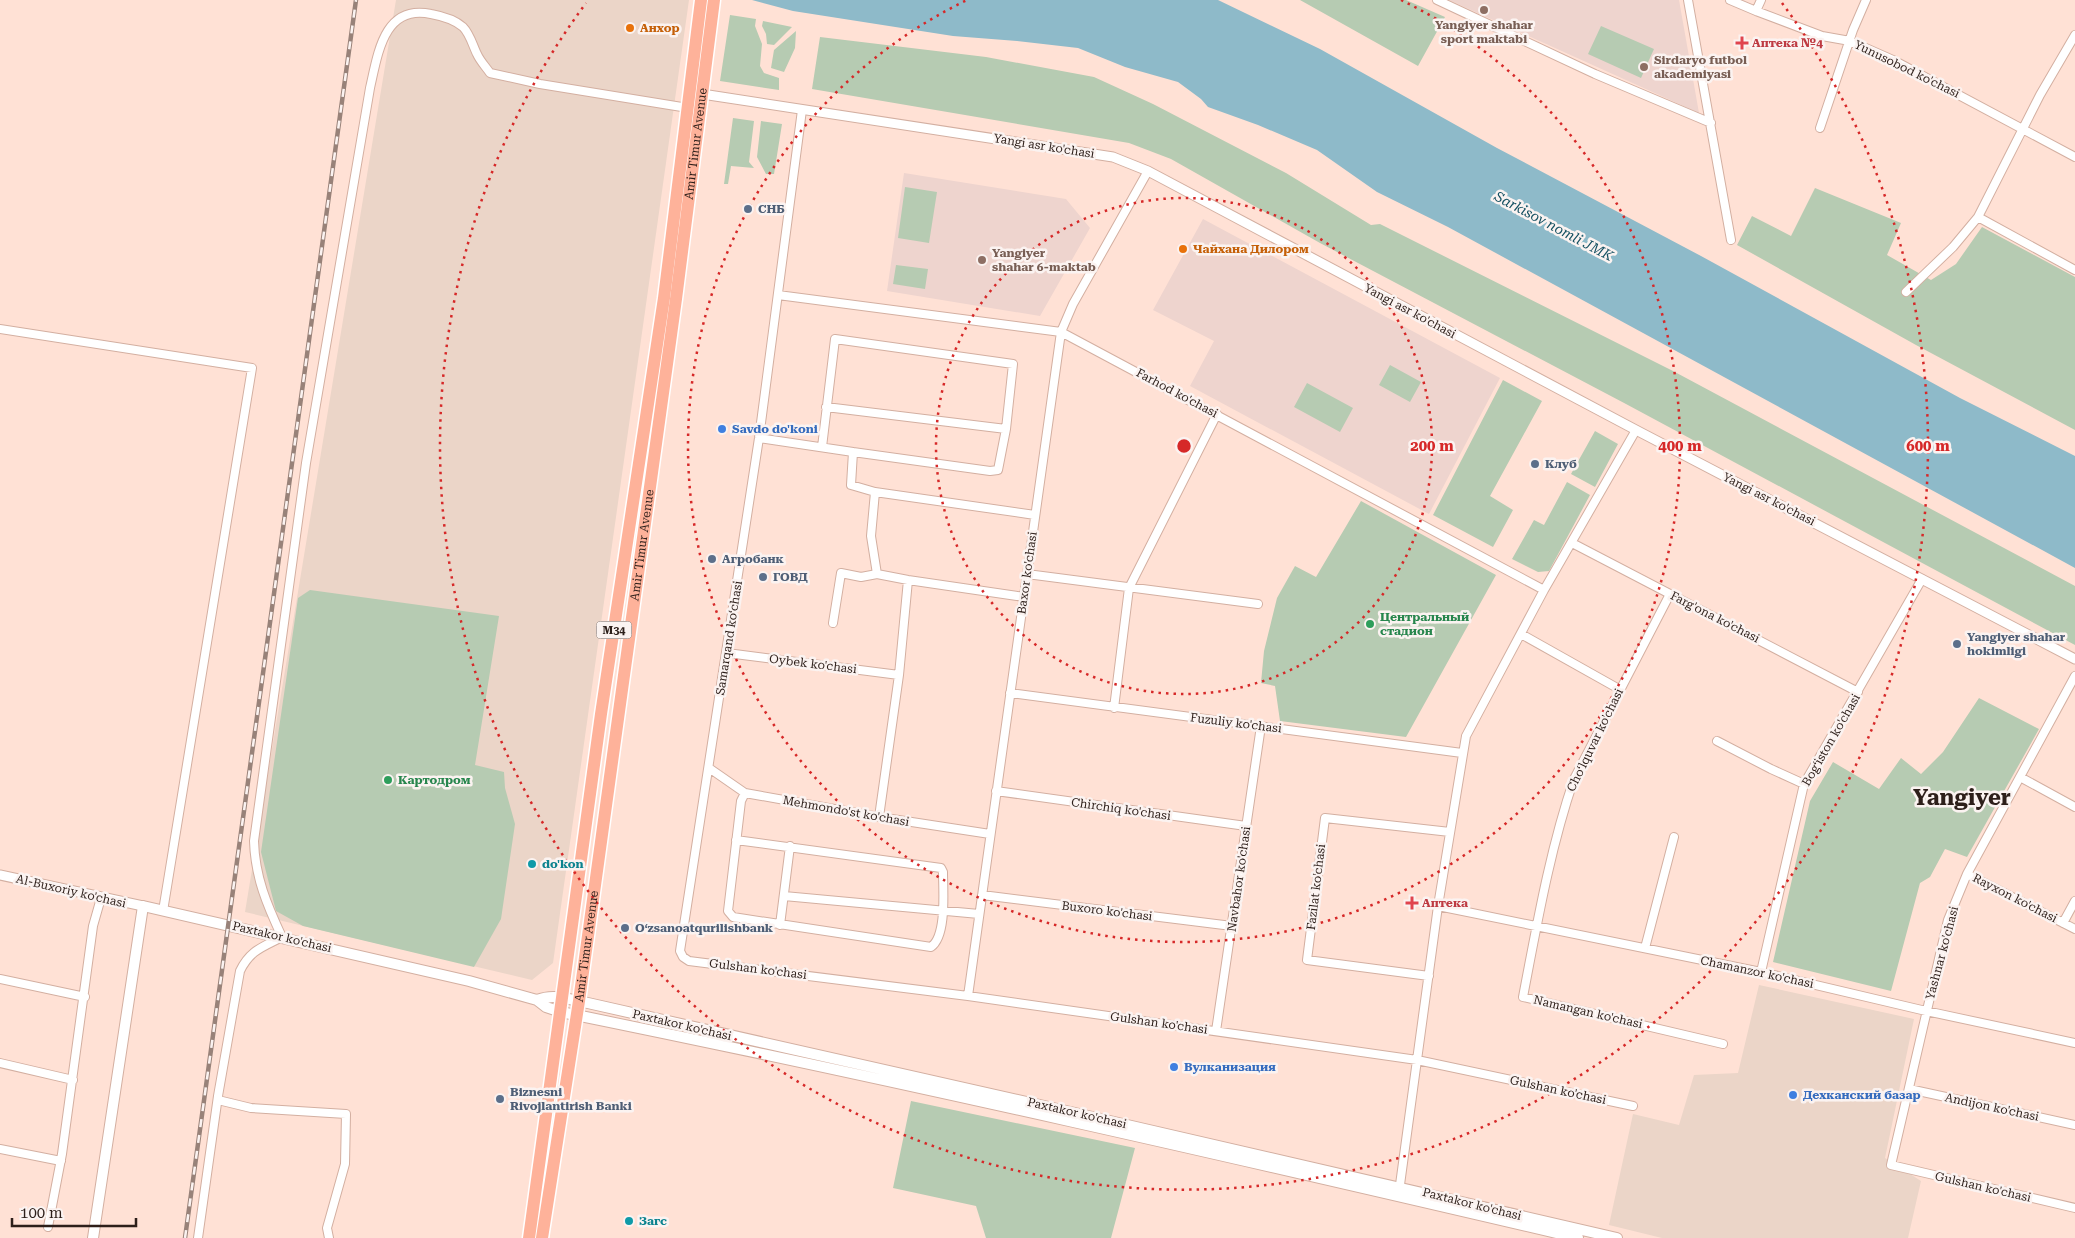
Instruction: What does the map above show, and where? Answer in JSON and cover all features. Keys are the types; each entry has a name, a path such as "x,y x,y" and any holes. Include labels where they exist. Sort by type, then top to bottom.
{"highway":[{"name":"Amir Timur Avenue","path":"542,1238 579,1001 676,300 702,94 704,22 701,0"},
{"name":"Amir Timur Avenue","path":"530,1238 601,714 664,298 688,108 704,22 714,0"},
{"path":"601,714 618,715"}],"main road":[{"name":"Paxtakor ko'chasi","path":"143,906 469,981 537,1000 546,1007 561,1012 1617,1238"},
{"path":"93,1238 143,906"},
{"name":"Paxtakor ko'chasi","path":"537,1000 547,996 579,1001 1399,1192 1578,1238"}],"street":[{"path":"1437,0 1595,74 1711,123"},
{"path":"1688,0 1731,240"},
{"name":"Yunusobod ko'chasi","path":"1730,0 1756,12 1822,36 1850,41 1894,60 2023,128 2075,158"},
{"path":"1756,12 1761,0"},
{"path":"1820,128 1866,0"},
{"path":"198,1238 218,1100 240,971 247,958 256,950 282,937 264,896 255,861 254,841 306,463 370,88 382,38 401,17 418,12 434,15 449,19 463,28 477,56 490,73 540,84 688,108"},
{"path":"1906,292 1953,247 1978,217 2023,128 2073,44 2075,35"},
{"name":"Yangi asr ko'chasi","path":"702,94 1113,157 1148,171 1636,430 2075,659"},
{"name":"Samarqand ko‘chasi","path":"683,957 680,951 759,438 802,110"},
{"name":"Baxor ko'chasi","path":"968,996 1061,332 1073,304 1148,171"},
{"path":"1978,217 2075,270"},
{"name":"Farhod ko'chasi","path":"778,295 1061,332 1218,414 1544,590"},
{"path":"0,329 252,368 163,910"},
{"path":"759,438 853,452 990,471 998,470 1006,428 1013,364 835,339 822,447"},
{"path":"826,408 1006,428"},
{"path":"1114,708 1129,588 1218,414"},
{"path":"1399,1192 1438,906 1466,736 1544,590 1636,430"},
{"path":"853,452 852,485 875,492 1035,515"},
{"path":"875,492 872,536 877,574"},
{"name":"Farg'ona ko'chasi","path":"1572,543 1858,692"},
{"path":"833,623 842,573 860,577 877,574 1024,597"},
{"path":"1027,574 1258,604"},
{"name":"Bog‘iston ko'chasi","path":"1761,972 1804,784 1922,578"},
{"path":"879,818 900,675 908,580"},
{"name":"Cho‘lquvar ko'chasi","path":"1536,926 1562,817 1574,779 1619,689 1670,594"},
{"path":"1521,634 1619,689"},
{"name":"Oybek ko'chasi","path":"727,653 900,675"},
{"name":"Yashnar ko'chasi","path":"1890,1166 1948,920 1967,874 2075,676"},
{"name":"Fuzuliy ko'chasi","path":"1010,693 1462,753"},
{"name":"Navbahor ko'chasi","path":"1216,1031 1261,726"},
{"path":"1717,741 1771,770 1804,784"},
{"name":"Mehmondo'st ko'chasi","path":"709,768 745,793 879,818 990,834"},
{"path":"2020,777 2075,807"},
{"name":"Chirchiq ko'chasi","path":"996,792 1246,826"},
{"path":"736,840 940,868 943,872 944,910 938,941 931,947 780,925 729,915 728,911 736,840 741,801 745,793"},
{"name":"Fazilat ko'chasi","path":"1429,976 1307,960 1325,818 1450,832"},
{"path":"1645,948 1674,837"},
{"path":"780,925 790,846"},
{"name":"Rayxon ko'chasi","path":"1967,874 2075,929"},
{"name":"Al-Buxoriy ko'chasi","path":"0,875 143,906"},
{"name":"Buxoro ko'chasi","path":"982,895 1232,926"},
{"path":"784,896 979,914"},
{"path":"48,1227 61,1161 94,926 101,898"},
{"name":"Rayxon ko'chasi","path":"2063,923 2075,901"},
{"name":"Chamanzor ko'chasi","path":"1438,906 1761,972 1926,1012 2075,1043"},
{"name":"Namangan ko'chasi","path":"1536,926 1523,997 1723,1044"},
{"name":"Gulshan ko'chasi","path":"683,957 689,961 968,996 1417,1060 1633,1106"},
{"path":"0,979 85,997"},
{"path":"0,1063 73,1080"},
{"name":"Andijon ko'chasi","path":"1909,1089 2075,1126"},
{"path":"218,1100 251,1108 346,1114 345,1164 327,1228 329,1238"},
{"path":"0,1149 61,1161"},
{"name":"Gulshan ko'chasi","path":"1890,1166 2075,1208"}],"shaded area":[{"path":"396,0 689,0 553,963 532,980 245,912"},
{"name":"Sirdaryo futbol akademiyasi","path":"1449,0 1679,0 1699,113 1493,20"},
{"name":"Yangiyer shahar 6-maktab","path":"904,173 1066,199 1090,228 1040,316 887,291"},
{"path":"1203,219 1500,378 1429,514 1190,386 1214,341 1153,310"},
{"name":"Дехканский базар","path":"1759,985 1914,1019 1885,1158 1921,1181 1908,1238 1662,1238 1609,1225 1633,1114 1679,1125 1694,1075 1738,1073"}],"green space":[{"path":"1300,0 1406,0 1445,17 1418,66"},
{"path":"730,15 756,19 755,26 762,44 760,66 764,73 779,78 779,90 720,81"},
{"path":"763,21 792,27 774,45 767,44 766,34 762,26"},
{"path":"1601,26 1654,49 1641,78 1588,54"},
{"path":"796,31 795,48 784,72 771,68 774,50"},
{"path":"820,37 986,57 1094,77 1153,104 1286,173 1371,225 1380,224 1673,371 2075,586 2075,645 1626,404 1320,243 1171,159 1129,143 812,89"},
{"path":"733,118 754,121 749,162 754,168 731,166 728,184 724,184"},
{"path":"761,121 782,124 774,174 766,174 757,157"},
{"path":"905,187 937,192 929,243 898,238"},
{"path":"1815,188 1901,223 1887,255 1931,280 1956,264 1982,227 2075,277 2075,430 1916,345 1737,245 1752,216 1791,236"},
{"path":"896,265 928,269 925,289 893,284"},
{"path":"1390,365 1421,382 1410,402 1379,385"},
{"path":"1503,380 1542,401 1490,496 1513,510 1493,547 1433,515"},
{"path":"1307,383 1353,408 1340,432 1294,407"},
{"path":"1595,431 1618,444 1595,487 1571,474"},
{"path":"1567,482 1590,495 1549,571 1538,572 1512,559 1534,520 1544,525"},
{"name":"Центральный стадион","path":"1361,501 1496,575 1406,737 1280,721 1275,686 1261,683 1264,651 1277,598 1295,566 1316,577"},
{"name":"Картодром","path":"310,590 499,616 475,765 504,772 505,788 515,824 501,919 474,967 303,926 276,911 261,852 298,598"},
{"path":"1979,698 2039,729 1967,857 1945,849 1930,877 1920,883 1891,991 1773,962 1810,801 1833,762 1879,789 1901,758 1921,774 1943,752"},
{"path":"911,1101 1135,1148 1111,1238 986,1238 976,1206 893,1188"}],"water":[{"name":"Sarkisov nomli JMK","path":"752,0 1218,0 1320,49 1497,148 1701,256 1960,398 2075,456 2075,568 1448,227 1377,192 1317,150 1258,125 1208,107 1201,99 1178,82 1125,67 1078,48 953,36 793,11"}],"railway":[{"path":"185,1238 356,0"}],"place":[{"name":"Yangiyer shahar sport maktabi","path":"1484,10"},
{"name":"Анхор","path":"630,28"},
{"name":"Аптека №4","path":"1742,43"},
{"name":"Sirdaryo futbol akademiyasi","path":"1644,67"},
{"name":"СНБ","path":"748,209"},
{"name":"Чайхана Дилором","path":"1183,249"},
{"name":"Yangiyer shahar 6-maktab","path":"982,260"},
{"name":"Savdo do'koni","path":"722,429"},
{"name":"Клуб","path":"1535,464"},
{"name":"Агробанк","path":"712,559"},
{"name":"ГОВД","path":"763,577"},
{"name":"Центральный стадион","path":"1370,624"},
{"name":"Yangiyer shahar hokimligi","path":"1957,644"},
{"name":"Картодром","path":"388,780"},
{"name":"do'kon","path":"532,864"},
{"name":"Аптека","path":"1412,903"},
{"name":"Oʻzsanoatqurilishbank","path":"625,928"},
{"name":"Вулканизация","path":"1174,1067"},
{"name":"Дехканский базар","path":"1793,1095"},
{"name":"Biznesni Rivojlantirish Banki","path":"500,1099"},
{"name":"Загс","path":"629,1221"}],"district":[{"name":"Yangiyer","path":"1962,797"}]}
